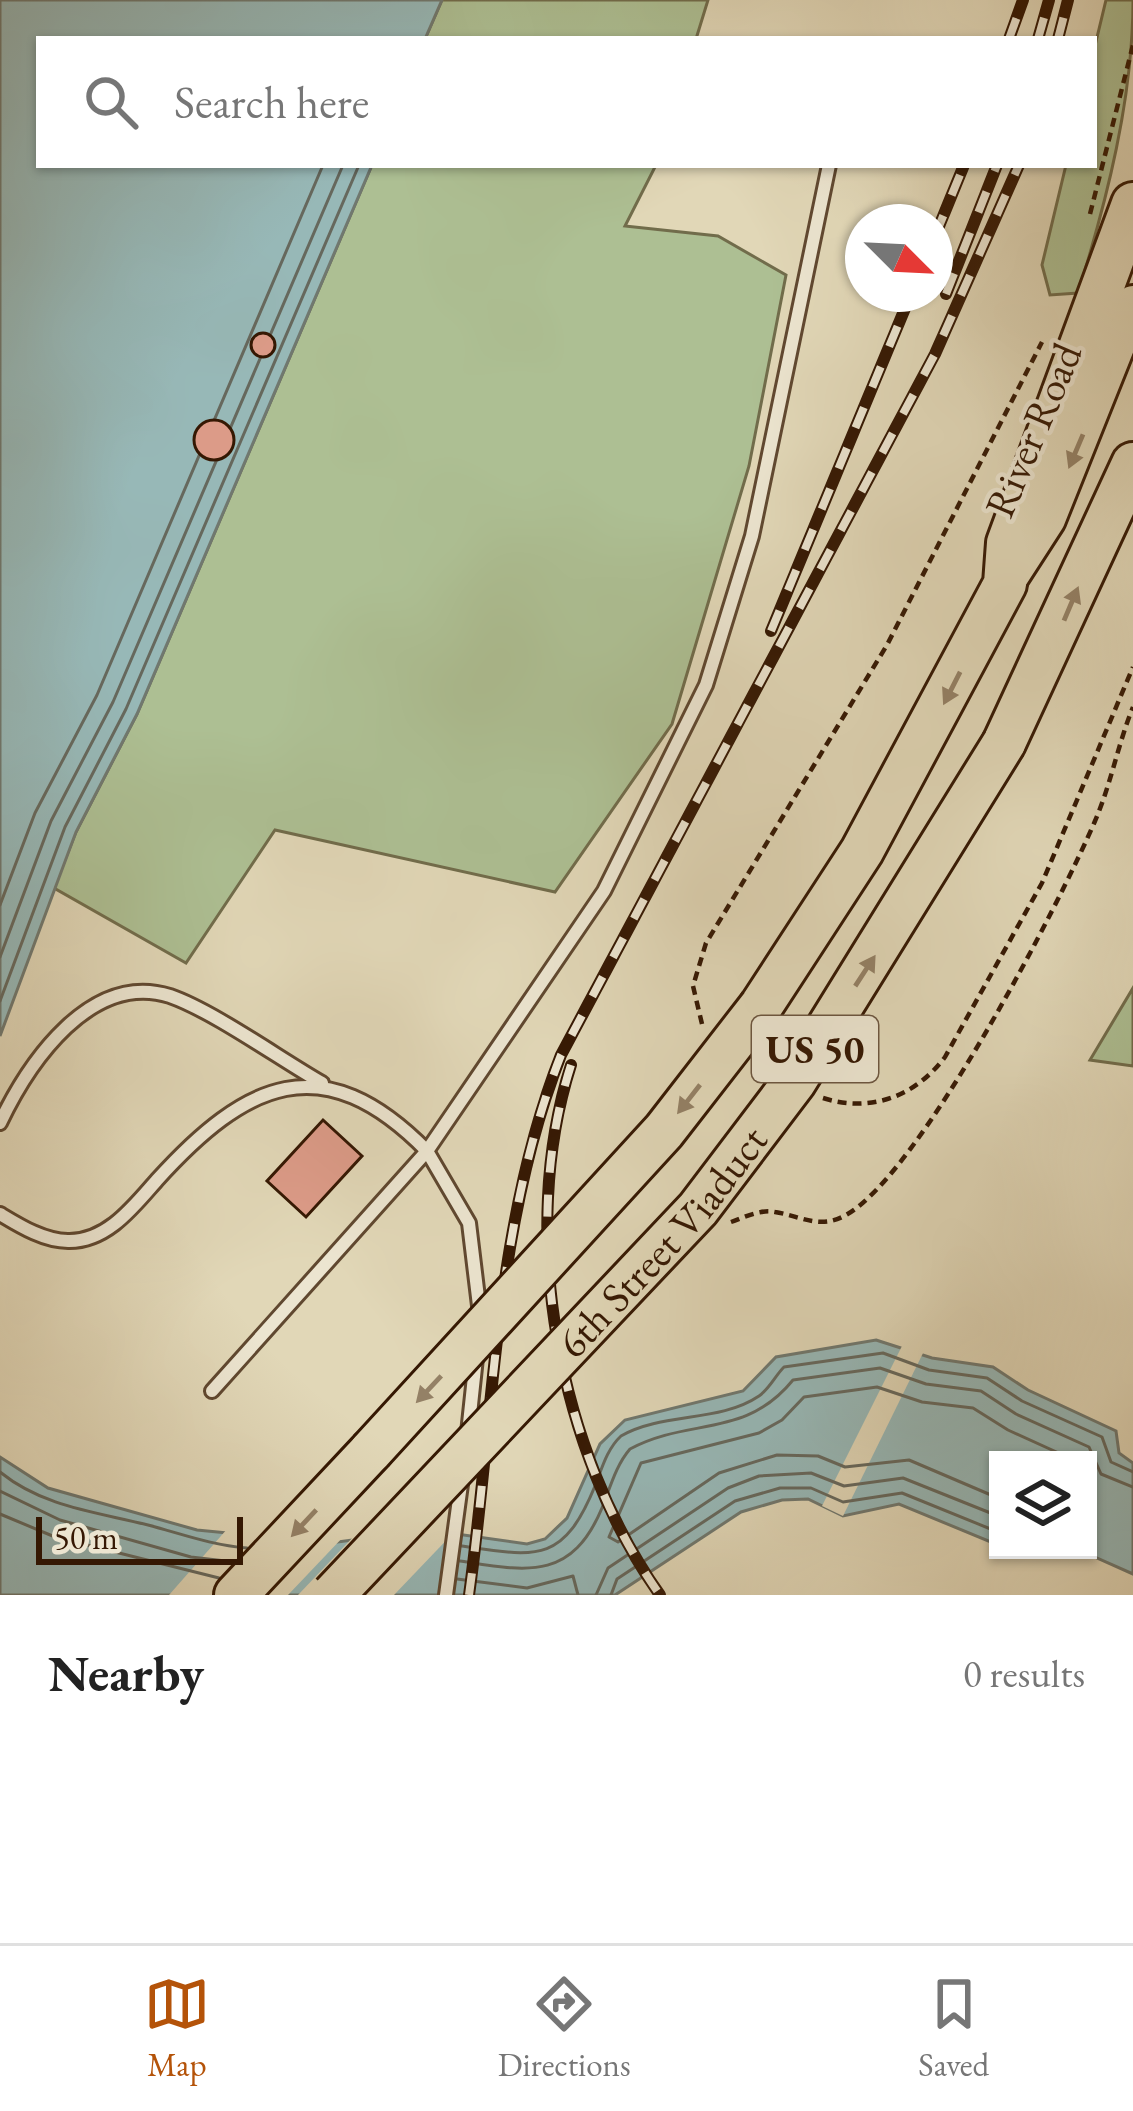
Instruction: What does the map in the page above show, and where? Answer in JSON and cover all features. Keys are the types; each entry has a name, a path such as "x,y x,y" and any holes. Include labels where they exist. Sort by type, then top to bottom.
{"highway":[{"name":"6th Street Viaduct","path":"236,1595 664,1131 761,1006 862,851 1005,584 1008,543 1035,514 1133,204"},
{"name":"6th Street Viaduct","path":"333,1595 621,1295 698,1209 795,1081 1004,743 1133,464"}],"main road":[{"name":"River Road","path":"1035,514 1133,304"}],"lane":[{"path":"212,1391 428,1151 604,891 706,685 752,536 829,168"},
{"path":"0,1123 68,1025 115,994 128,993 171,997 394,1122 428,1151 469,1222 481,1306 446,1595"},
{"path":"4,1215 43,1237 70,1241 92,1237 122,1219 213,1121 243,1102 279,1089 309,1085 335,1091"}],"path":[{"path":"774,1211 807,1222 846,1216 878,1189 914,1145 1022,965 1081,851 1133,707"}],"green space":[{"path":"442,0 708,0 697,36 426,36"},
{"path":"1106,0 1133,0 1128,74 1099,222 1078,293 1050,295 1042,265 1065,168 1097,168 1097,38"},
{"path":"371,168 654,168 625,226 718,236 786,275 749,466 672,724 555,892 275,830 186,963 54,888 76,832 137,714"},
{"path":"1133,988 1133,1066 1090,1060"}],"water":[{"path":"0,0 442,0 426,36 36,36 36,168 371,168 137,714 76,832 0,1036"},
{"path":"876,1340 932,1358 993,1367 1028,1390 1116,1431 1119,1453 1133,1463 1133,1574 1097,1558 1097,1451 989,1451 989,1541 899,1504 843,1516 808,1499 782,1500 741,1512 615,1595 0,1595 0,1457 48,1488 197,1530 330,1543 428,1530 527,1544 545,1539 567,1518 600,1444 625,1420 743,1391 776,1357"}],"pier":[{"path":"904,1342 925,1349 843,1516 822,1506"},
{"path":"427,1524 458,1528 394,1595 298,1595 356,1534"},
{"path":"228,1528 345,1535 288,1595 169,1595"}],"building":[{"path":"263,333 272,336 272,354 263,357 254,354 251,345 254,336"},
{"path":"214,420 228,426 234,440 228,454 214,460 200,454 194,440 200,426"},
{"path":"323,1120 362,1156 306,1217 267,1181"}],"railway":[{"path":"1010,36 1023,0"},
{"path":"1039,36 1049,0"},
{"path":"1059,36 1068,0"},
{"path":"948,204 963,168"},
{"path":"953,276 996,168"},
{"path":"469,1595 509,1253 539,1120 561,1055 935,354 1018,168"},
{"path":"771,631 904,312"},
{"path":"571,1065 555,1130 548,1199 557,1340 573,1409 596,1476 625,1538 660,1595"}]}
